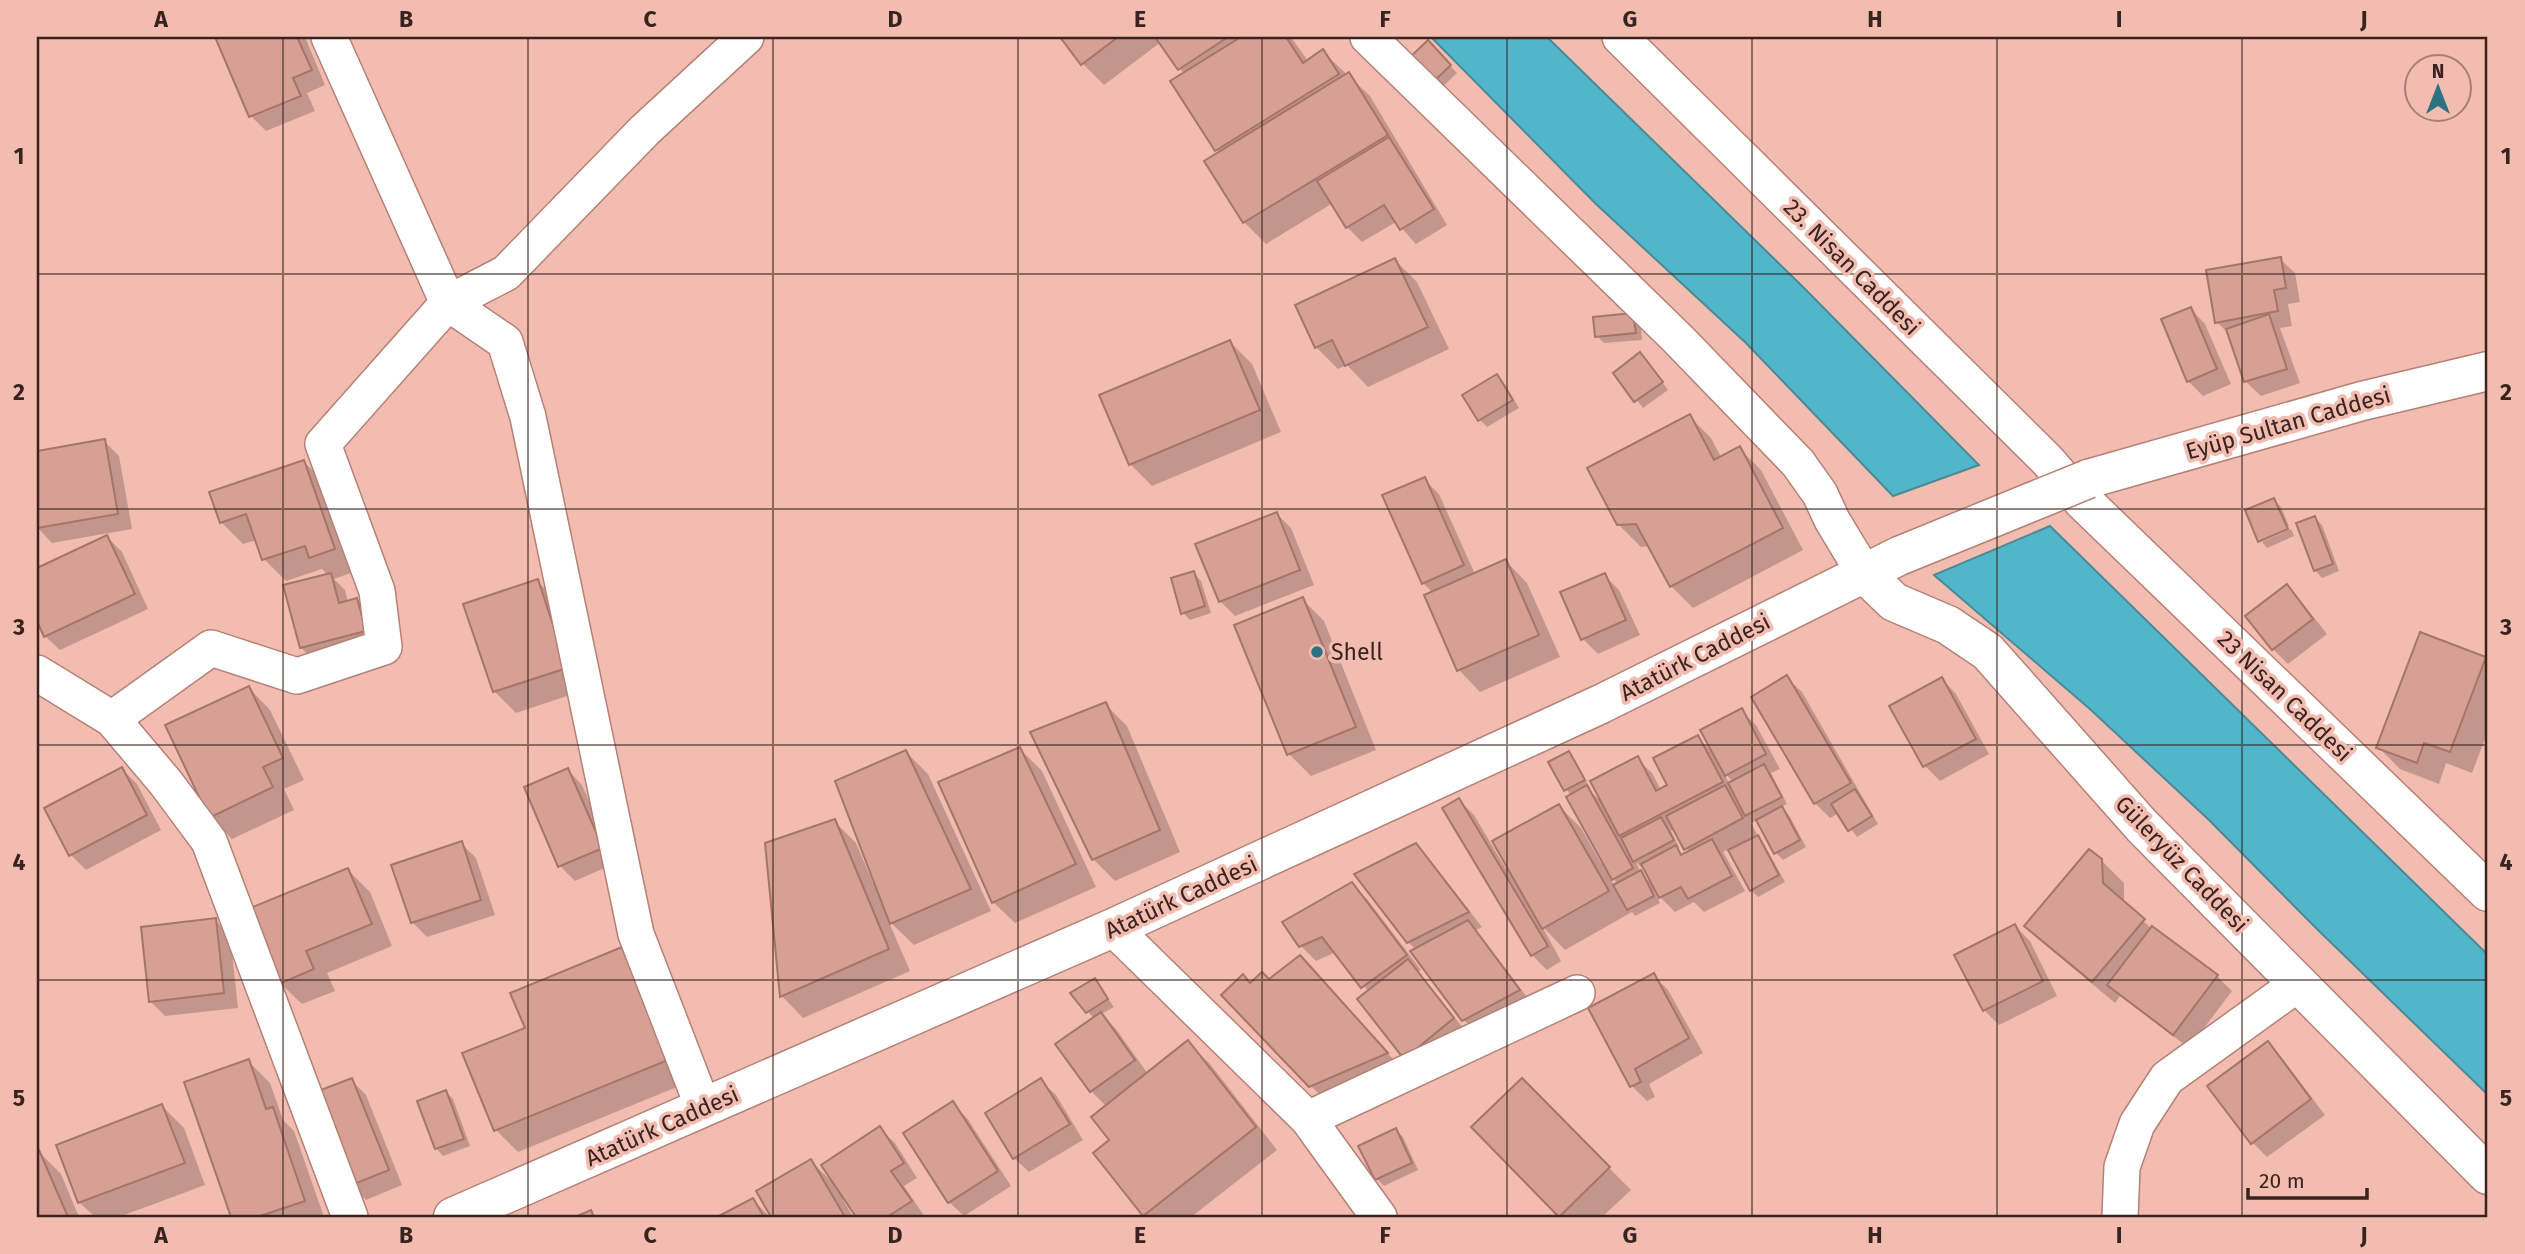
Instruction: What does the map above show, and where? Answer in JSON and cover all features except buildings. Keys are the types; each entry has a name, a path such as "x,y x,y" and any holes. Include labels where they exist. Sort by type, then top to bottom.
{"main road":[{"name":"Eyüp Sultan Caddesi","path":"1899,556 2085,489 2361,401 2488,371"},
{"name":"23 Nisan Caddesi","path":"2085,489 2488,892"},
{"name":"Atatürk Caddesi","path":"453,1217 1114,928 1601,704 1899,556"},
{"name":"Güleryüz Caddesi","path":"1864,573 1894,602 1948,625 1988,652 2142,825 2488,1175"}],"street":[{"path":"329,37 448,303 505,342 528,417 635,933 703,1107"},
{"path":"112,719 211,648 297,676 384,647 377,590 323,444 448,303 506,273 645,130 746,37"},
{"path":"1368,37 1678,339 1797,463 1820,494 1832,520 1864,573"},
{"name":"23. Nisan Caddesi","path":"1620,37 2047,460 2085,489"},
{"path":"37,673 112,719 166,783 209,841 350,1217"},
{"path":"1114,928 1308,1119 1379,1217"},
{"path":"2120,1217 2122,1167 2137,1124 2167,1078 2299,983"},
{"path":"1308,1119 1577,993"}],"water":[{"path":"1431,37 1547,37 1802,286 1979,465 1893,496 1746,343 1596,204"},
{"path":"2050,526 2488,955 2488,1095 2209,820 2091,710 1934,575"}],"place":[{"name":"Shell","path":"1317,652"}]}
